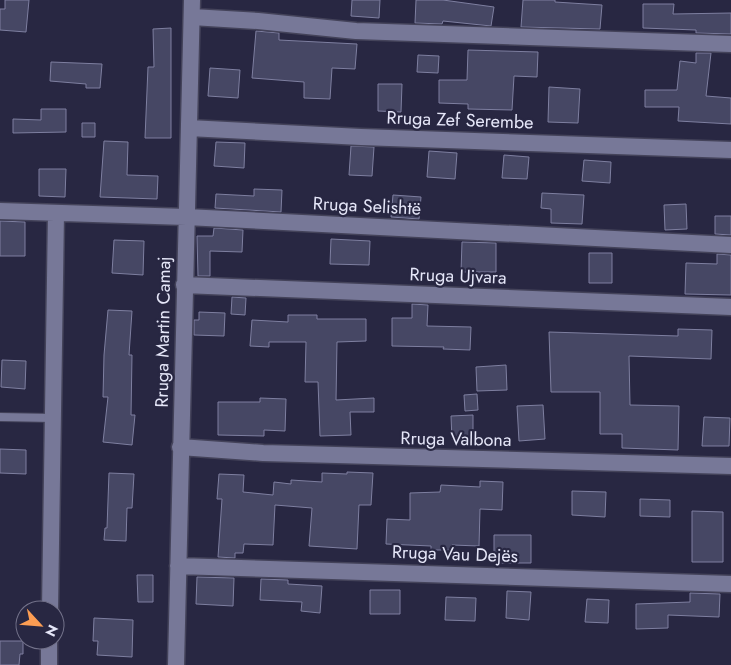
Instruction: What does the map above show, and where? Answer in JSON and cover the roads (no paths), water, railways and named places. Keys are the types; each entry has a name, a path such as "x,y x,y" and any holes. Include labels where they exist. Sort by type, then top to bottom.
{"street":[{"name":"Rruga Martin Camaj","path":"176,665 192,0"},
{"path":"192,17 356,31 731,44"},
{"name":"Rruga Zef Serembe","path":"188,128 360,137 731,150"},
{"name":"Rruga Selishtë","path":"0,211 186,217 731,244"},
{"path":"50,600 56,213"},
{"name":"Rruga Ujvara","path":"184,285 731,307"},
{"name":"Rruga Valbona","path":"180,448 310,454 731,466"},
{"name":"Rruga Vau Dejës","path":"178,566 731,584"},
{"path":"49,650 49,665"}],"lane":[{"path":"0,416 53,418"}]}
